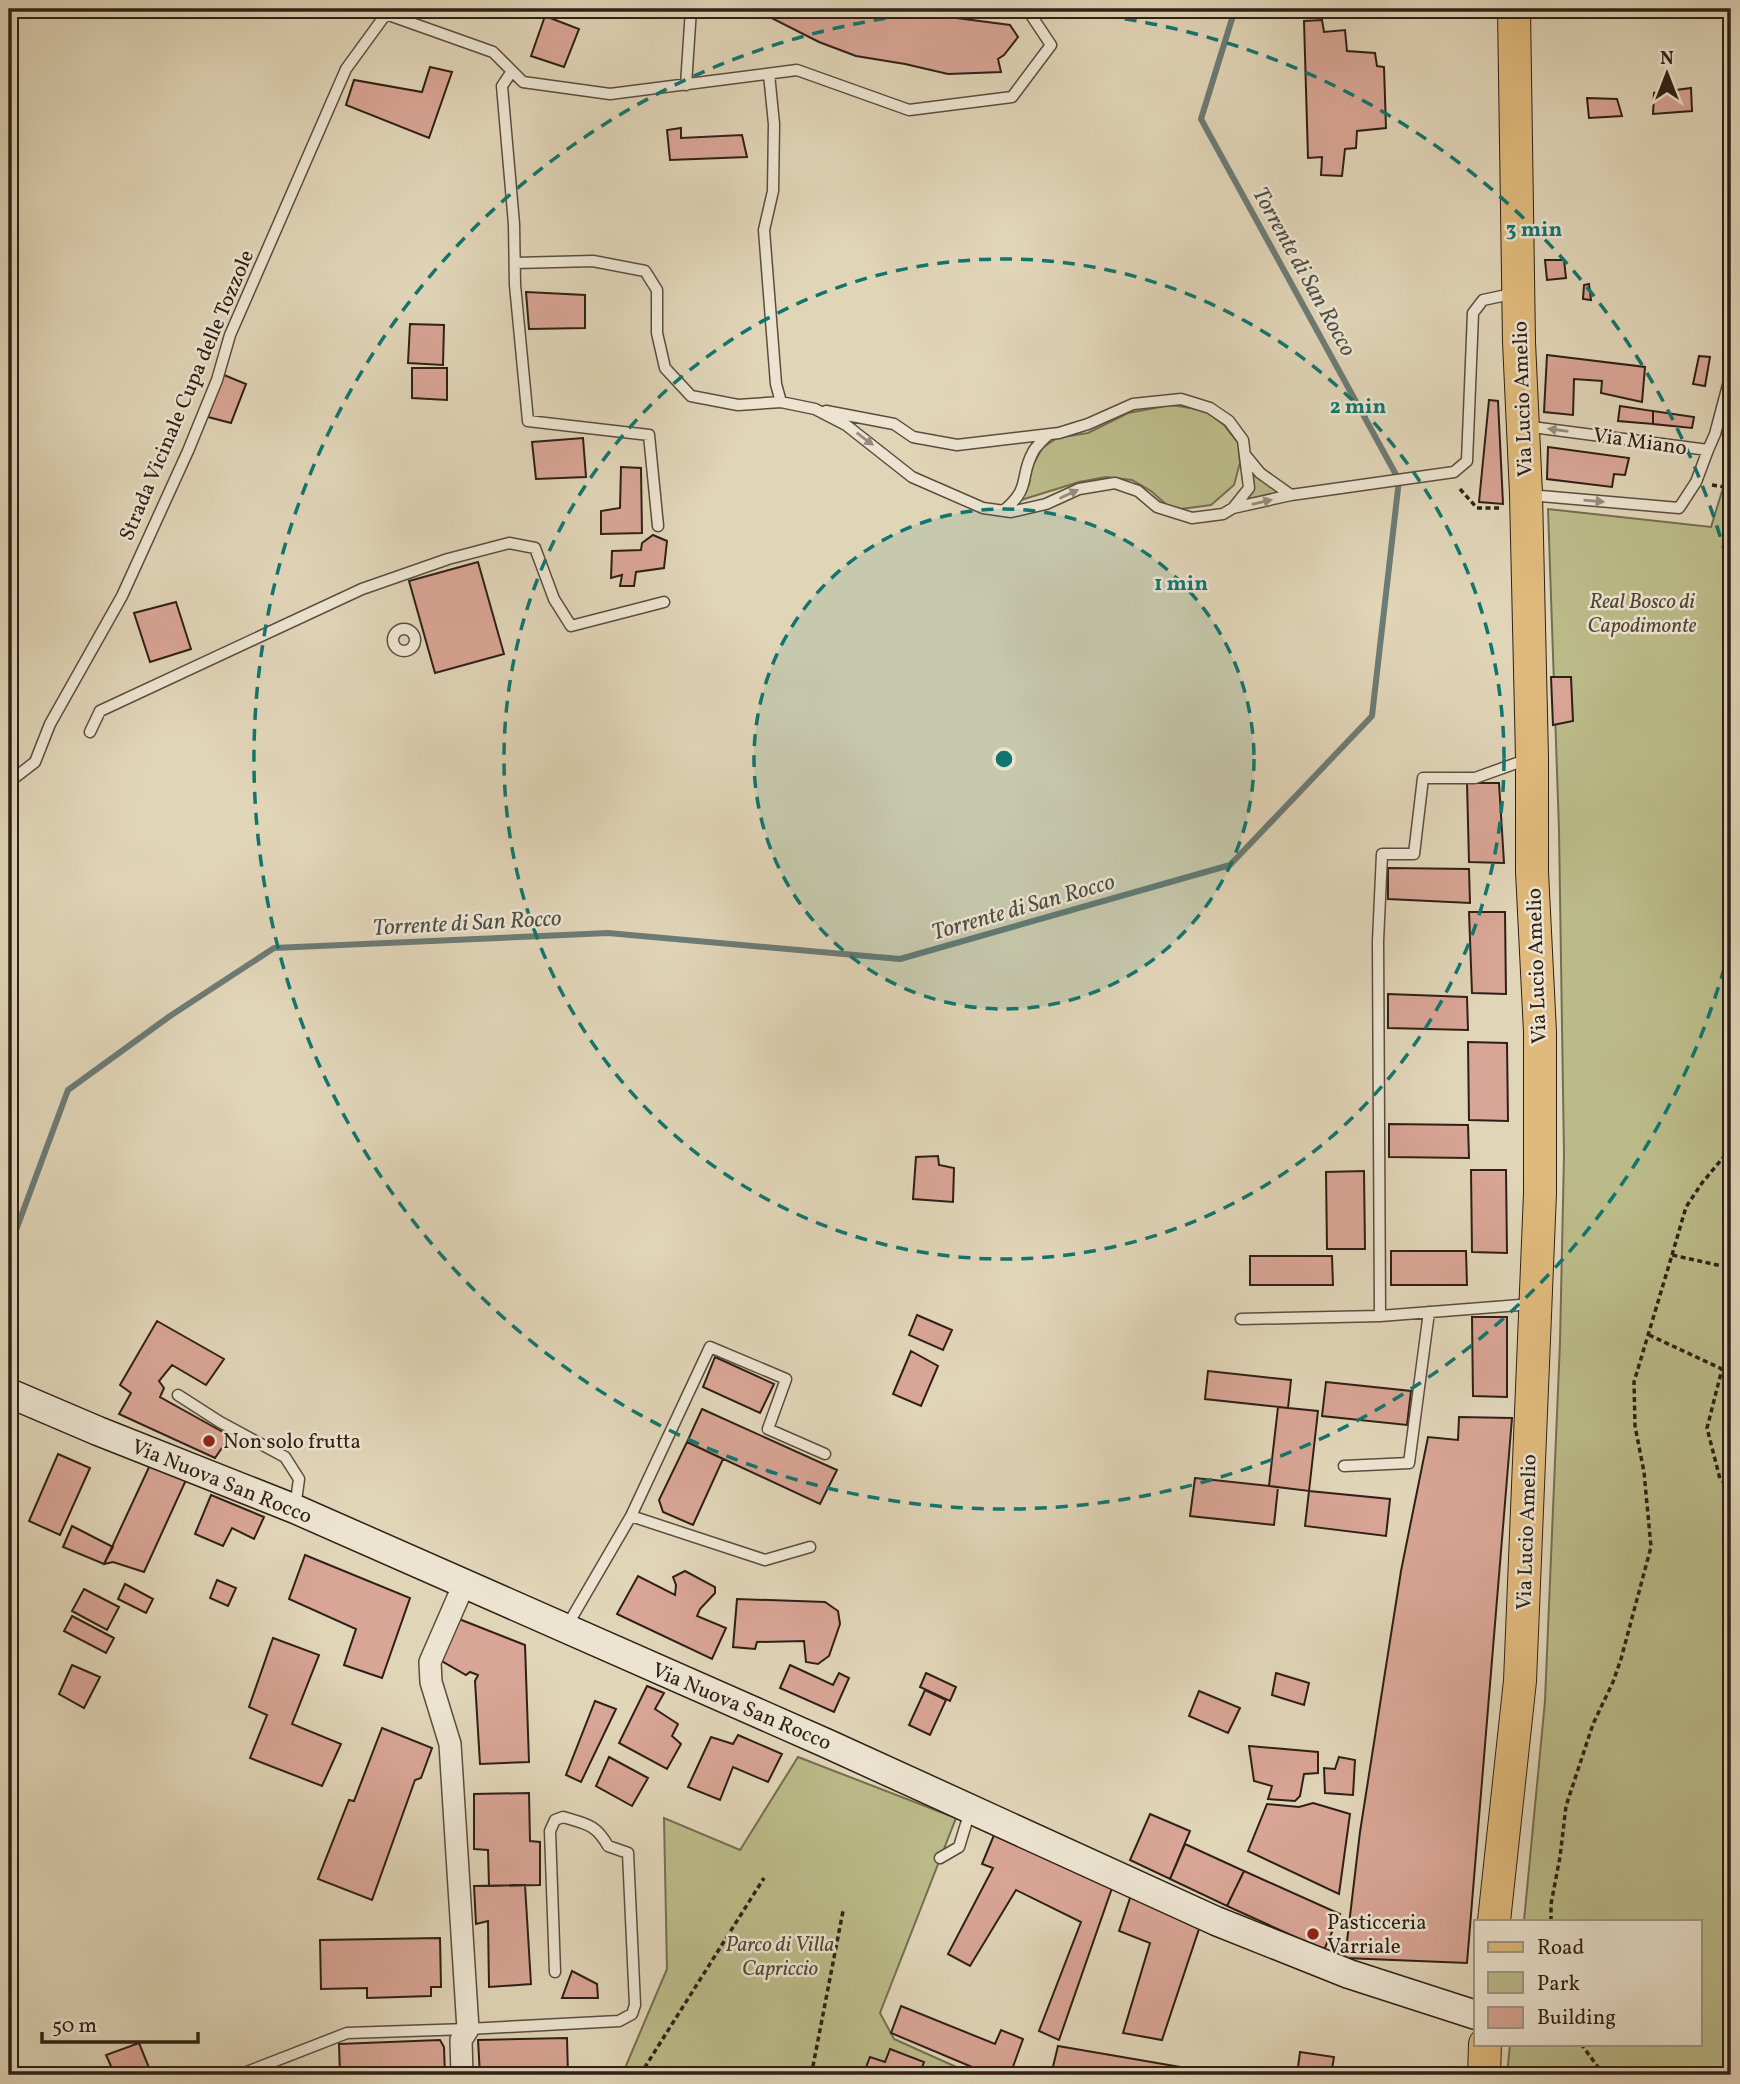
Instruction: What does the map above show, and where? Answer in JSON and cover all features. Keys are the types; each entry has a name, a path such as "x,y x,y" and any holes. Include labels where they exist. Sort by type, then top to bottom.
{"main road":[{"name":"Via Lucio Amelio","path":"1494,1920 1520,1681 1539,1193 1539,1032 1532,872 1532,758 1518,501 1523,425 1514,9"},
{"name":"Via Nuova San Rocco","path":"9,1393 295,1509 971,1808 1216,1921 1349,1974 1474,2014"},
{"path":"1484,2075 1485,2046"}],"street":[{"path":"462,2075 461,2040 468,2029 450,1744 431,1682 430,1662 464,1584"}],"lane":[{"path":"686,85 691,9"},
{"path":"658,526 649,435 528,421 502,86 512,72 523,82 610,94 797,70 909,110 1012,97 1051,46 1027,9"},
{"name":"Strada Vicinale Cupa delle Tozzole","path":"9,782 35,762 50,724 122,596 188,451 217,380 230,335 346,69 386,14 493,52 512,72"},
{"path":"769,74 774,124 773,191 764,230 776,384 781,402"},
{"path":"515,263 593,261 645,271 657,290 657,333 665,369 691,396 738,405 781,402 859,416 894,424 913,437 957,445 1048,435 1088,424 1133,404 1181,399 1210,408 1228,421 1243,440 1249,488 1233,508"},
{"path":"815,409 846,425 912,477 983,508 1011,512 1046,505 1079,488 1115,483 1138,491 1157,507 1192,518 1223,514 1233,508 1291,495 1454,472 1467,461 1473,313 1483,300 1519,292"},
{"path":"1707,450 1715,434 1731,374"},
{"name":"Via Miano","path":"1518,501 1679,508 1696,482 1707,450 1523,425"},
{"path":"1003,511 1014,502 1024,487 1033,452 1048,435"},
{"path":"1246,456 1260,473 1291,495"},
{"path":"90,732 100,711 362,589 448,559 509,543 536,548 554,599 571,625 664,602"},
{"path":"1380,1316 1378,941 1382,854 1415,854 1423,778 1475,778 1532,758"},
{"path":"1241,1319 1380,1316 1535,1304"},
{"path":"1344,1466 1409,1463 1429,1312"},
{"path":"565,1629 631,1516 710,1348 786,1379 768,1429 825,1454"},
{"path":"178,1395 220,1422 285,1457 299,1479 295,1509"},
{"path":"631,1516 765,1560 810,1547"},
{"path":"940,1858 959,1847 971,1808"},
{"path":"239,2075 347,2033 619,2021 632,2014 635,2005 628,1853 608,1846 593,1826 563,1816 555,1820 551,1831 555,1972"}],"path":[{"path":"1460,488 1477,508 1518,501"},
{"path":"1551,1920 1566,1806 1593,1724 1621,1659 1651,1547 1644,1472 1635,1426 1634,1382 1686,1207 1731,1148"},
{"path":"1672,1255 1731,1268"},
{"path":"1648,1335 1722,1369"},
{"path":"1731,1362 1722,1369 1707,1428 1720,1479 1731,1487"},
{"path":"640,2075 764,1878"},
{"path":"814,2075 813,2066 843,1911"},
{"path":"1582,2046 1604,2075"}],"green space":[{"path":"1171,405 1204,410 1224,425 1238,443 1240,463 1234,485 1211,505 1181,509 1168,506 1151,491 1132,480 1106,477 1079,482 1021,500 1029,484 1032,467 1042,448 1057,438 1088,433 1128,413"},
{"name":"Real Bosco di Capodimonte","path":"1731,462 1731,2075 1507,2075 1510,2046 1702,2046 1702,1920 1524,1920 1545,1701 1560,1342 1564,1155 1559,830 1548,509 1711,527"},
{"path":"1250,466 1284,493 1242,502"},
{"name":"Parco di Villa Capriccio","path":"798,1757 956,1818 880,2013 894,2039 974,2075 622,2075 667,1969 664,1818 740,1850"}],"building":[{"path":"754,9 908,9 1010,25 1018,37 998,59 1001,72 948,74 856,56 819,42"},
{"path":"545,16 579,29 564,67 531,56"},
{"path":"1322,20 1324,32 1345,30 1347,51 1375,53 1377,66 1384,67 1386,128 1357,131 1356,148 1345,149 1342,176 1321,175 1322,157 1308,158 1304,21"},
{"path":"430,67 452,72 429,138 346,105 354,80 422,92"},
{"path":"1691,88 1692,111 1653,114 1654,93"},
{"path":"1587,98 1617,99 1622,116 1589,118"},
{"path":"681,128 681,138 742,135 747,157 670,160 667,130"},
{"path":"1545,260 1564,260 1566,278 1547,280"},
{"path":"1589,284 1591,300 1583,299 1584,285"},
{"path":"526,292 585,295 585,328 529,329"},
{"path":"410,324 444,325 443,365 408,363"},
{"path":"1547,355 1645,367 1642,402 1601,393 1602,381 1574,379 1573,415 1544,412"},
{"path":"1699,356 1710,357 1705,386 1693,384"},
{"path":"412,368 447,368 447,400 412,398"},
{"path":"224,375 246,384 231,423 208,417"},
{"path":"1489,400 1498,401 1503,504 1479,502"},
{"path":"1620,406 1653,411 1653,424 1618,421"},
{"path":"1653,411 1694,417 1692,428 1653,424"},
{"path":"583,438 586,477 536,479 532,442"},
{"path":"1548,447 1629,458 1625,475 1614,474 1612,487 1547,479"},
{"path":"621,467 641,468 642,533 601,534 601,511 620,508"},
{"path":"653,535 667,541 664,568 636,572 634,586 620,586 622,575 611,578 612,551 641,550 642,543"},
{"path":"478,562 504,654 435,673 409,581"},
{"path":"176,602 191,649 150,662 134,613"},
{"path":"1551,677 1571,677 1573,721 1553,725"},
{"path":"1467,783 1499,783 1504,863 1469,862"},
{"path":"1388,868 1469,869 1470,903 1388,899"},
{"path":"1469,912 1505,912 1506,994 1472,993"},
{"path":"1388,994 1467,997 1468,1030 1388,1028"},
{"path":"1468,1042 1507,1043 1508,1121 1469,1120"},
{"path":"1389,1124 1468,1125 1469,1158 1389,1157"},
{"path":"938,1156 939,1165 954,1168 953,1202 913,1199 916,1157"},
{"path":"1471,1170 1506,1170 1507,1253 1472,1252"},
{"path":"1364,1171 1365,1249 1327,1249 1326,1172"},
{"path":"1391,1251 1466,1251 1467,1285 1391,1285"},
{"path":"1250,1256 1332,1256 1333,1285 1250,1285"},
{"path":"917,1315 952,1330 943,1350 909,1335"},
{"path":"1472,1317 1507,1317 1507,1397 1473,1396"},
{"path":"157,1321 224,1359 206,1385 172,1365 159,1381 164,1388 160,1397 230,1436 215,1458 119,1414 131,1393 120,1385"},
{"path":"911,1351 938,1366 921,1406 893,1394"},
{"path":"715,1357 774,1384 760,1413 703,1387"},
{"path":"1208,1371 1291,1380 1288,1408 1205,1399"},
{"path":"1326,1382 1411,1391 1407,1425 1322,1416"},
{"path":"1278,1407 1318,1411 1309,1491 1269,1486"},
{"path":"702,1409 837,1470 820,1504 687,1442"},
{"path":"1459,1417 1512,1418 1467,1963 1345,1958 1360,1832 1401,1571 1428,1437 1458,1440"},
{"path":"687,1442 723,1459 693,1525 663,1512 659,1500"},
{"path":"58,1454 90,1468 60,1535 29,1521"},
{"path":"150,1465 186,1480 144,1572 113,1562 104,1564"},
{"path":"1195,1478 1278,1487 1274,1525 1190,1516"},
{"path":"1309,1491 1390,1499 1386,1536 1305,1526"},
{"path":"211,1495 264,1517 254,1539 232,1528 223,1546 195,1534"},
{"path":"72,1526 113,1547 104,1564 63,1547"},
{"path":"305,1555 410,1598 382,1678 344,1665 356,1629 289,1599"},
{"path":"685,1571 715,1587 715,1593 697,1616 726,1628 712,1659 617,1614 638,1576 675,1595 673,1577"},
{"path":"217,1580 236,1588 228,1606 210,1598"},
{"path":"125,1584 153,1599 146,1613 118,1599"},
{"path":"84,1589 119,1607 107,1630 72,1611"},
{"path":"737,1599 825,1602 838,1611 840,1624 829,1656 818,1664 806,1662 804,1641 757,1642 755,1649 733,1647"},
{"path":"72,1616 114,1638 106,1653 64,1631"},
{"path":"459,1619 525,1645 529,1762 480,1764 475,1681 478,1675 470,1672 466,1675 440,1660"},
{"path":"273,1638 319,1655 292,1724 341,1744 322,1786 250,1758 267,1715 249,1707"},
{"path":"72,1665 100,1677 84,1708 59,1694"},
{"path":"790,1665 833,1685 839,1673 849,1678 834,1712 780,1688"},
{"path":"926,1673 956,1687 950,1701 920,1687"},
{"path":"1276,1673 1309,1683 1304,1705 1272,1695"},
{"path":"647,1686 664,1693 655,1709 678,1724 672,1736 681,1744 667,1769 619,1743"},
{"path":"925,1690 946,1700 930,1735 909,1725"},
{"path":"1199,1691 1240,1708 1228,1733 1189,1716"},
{"path":"595,1701 616,1709 581,1782 566,1775"},
{"path":"382,1728 432,1748 421,1778 415,1780 372,1900 318,1879 349,1800 354,1801"},
{"path":"738,1735 782,1754 768,1782 733,1767 720,1800 688,1787 711,1737 733,1744"},
{"path":"1249,1746 1318,1752 1318,1773 1304,1774 1300,1796 1295,1801 1268,1799 1272,1786 1254,1781"},
{"path":"609,1757 648,1778 632,1806 596,1786"},
{"path":"1339,1757 1355,1760 1353,1795 1325,1793 1324,1768 1335,1769"},
{"path":"529,1793 530,1841 540,1842 540,1885 489,1886 488,1850 474,1849 474,1794"},
{"path":"1313,1803 1350,1814 1339,1894 1248,1851 1267,1804 1299,1807"},
{"path":"1150,1814 1190,1831 1170,1879 1130,1860"},
{"path":"994,1835 1112,1888 1059,2040 1039,2031 1081,1922 1016,1890 970,1966 948,1954 993,1868 982,1864"},
{"path":"1185,1844 1244,1871 1227,1906 1170,1879"},
{"path":"1244,1871 1340,1914 1324,1950 1227,1906"},
{"path":"525,1885 531,1984 489,1987 488,1921 476,1924 474,1886"},
{"path":"1131,1895 1200,1926 1162,2040 1123,2033 1150,1943 1119,1931"},
{"path":"440,1938 441,1987 431,1987 431,1996 367,1998 367,1988 321,1989 320,1940"},
{"path":"572,1971 597,1984 598,1998 562,1998"},
{"path":"901,2006 995,2044 1001,2030 1023,2039 1010,2075 991,2075 891,2033"},
{"path":"567,2038 568,2075 480,2075 478,2040"},
{"path":"440,2040 444,2047 445,2075 340,2075 339,2044"},
{"path":"139,2043 152,2075 115,2075 106,2055"},
{"path":"1058,2046 1227,2075 1051,2075"},
{"path":"890,2049 924,2062 919,2075 863,2075 870,2057 885,2062"},
{"path":"1300,2052 1334,2057 1331,2075 1297,2075"}],"waterway":[{"name":"Torrente di San Rocco","path":"9,1249 68,1090 170,1016 274,948 608,933 900,959 1230,865 1372,716 1399,480 1201,119 1235,9"}],"place":[{"name":"Non solo frutta","path":"209,1441"},
{"name":"Pasticceria Varriale","path":"1313,1934"}]}
